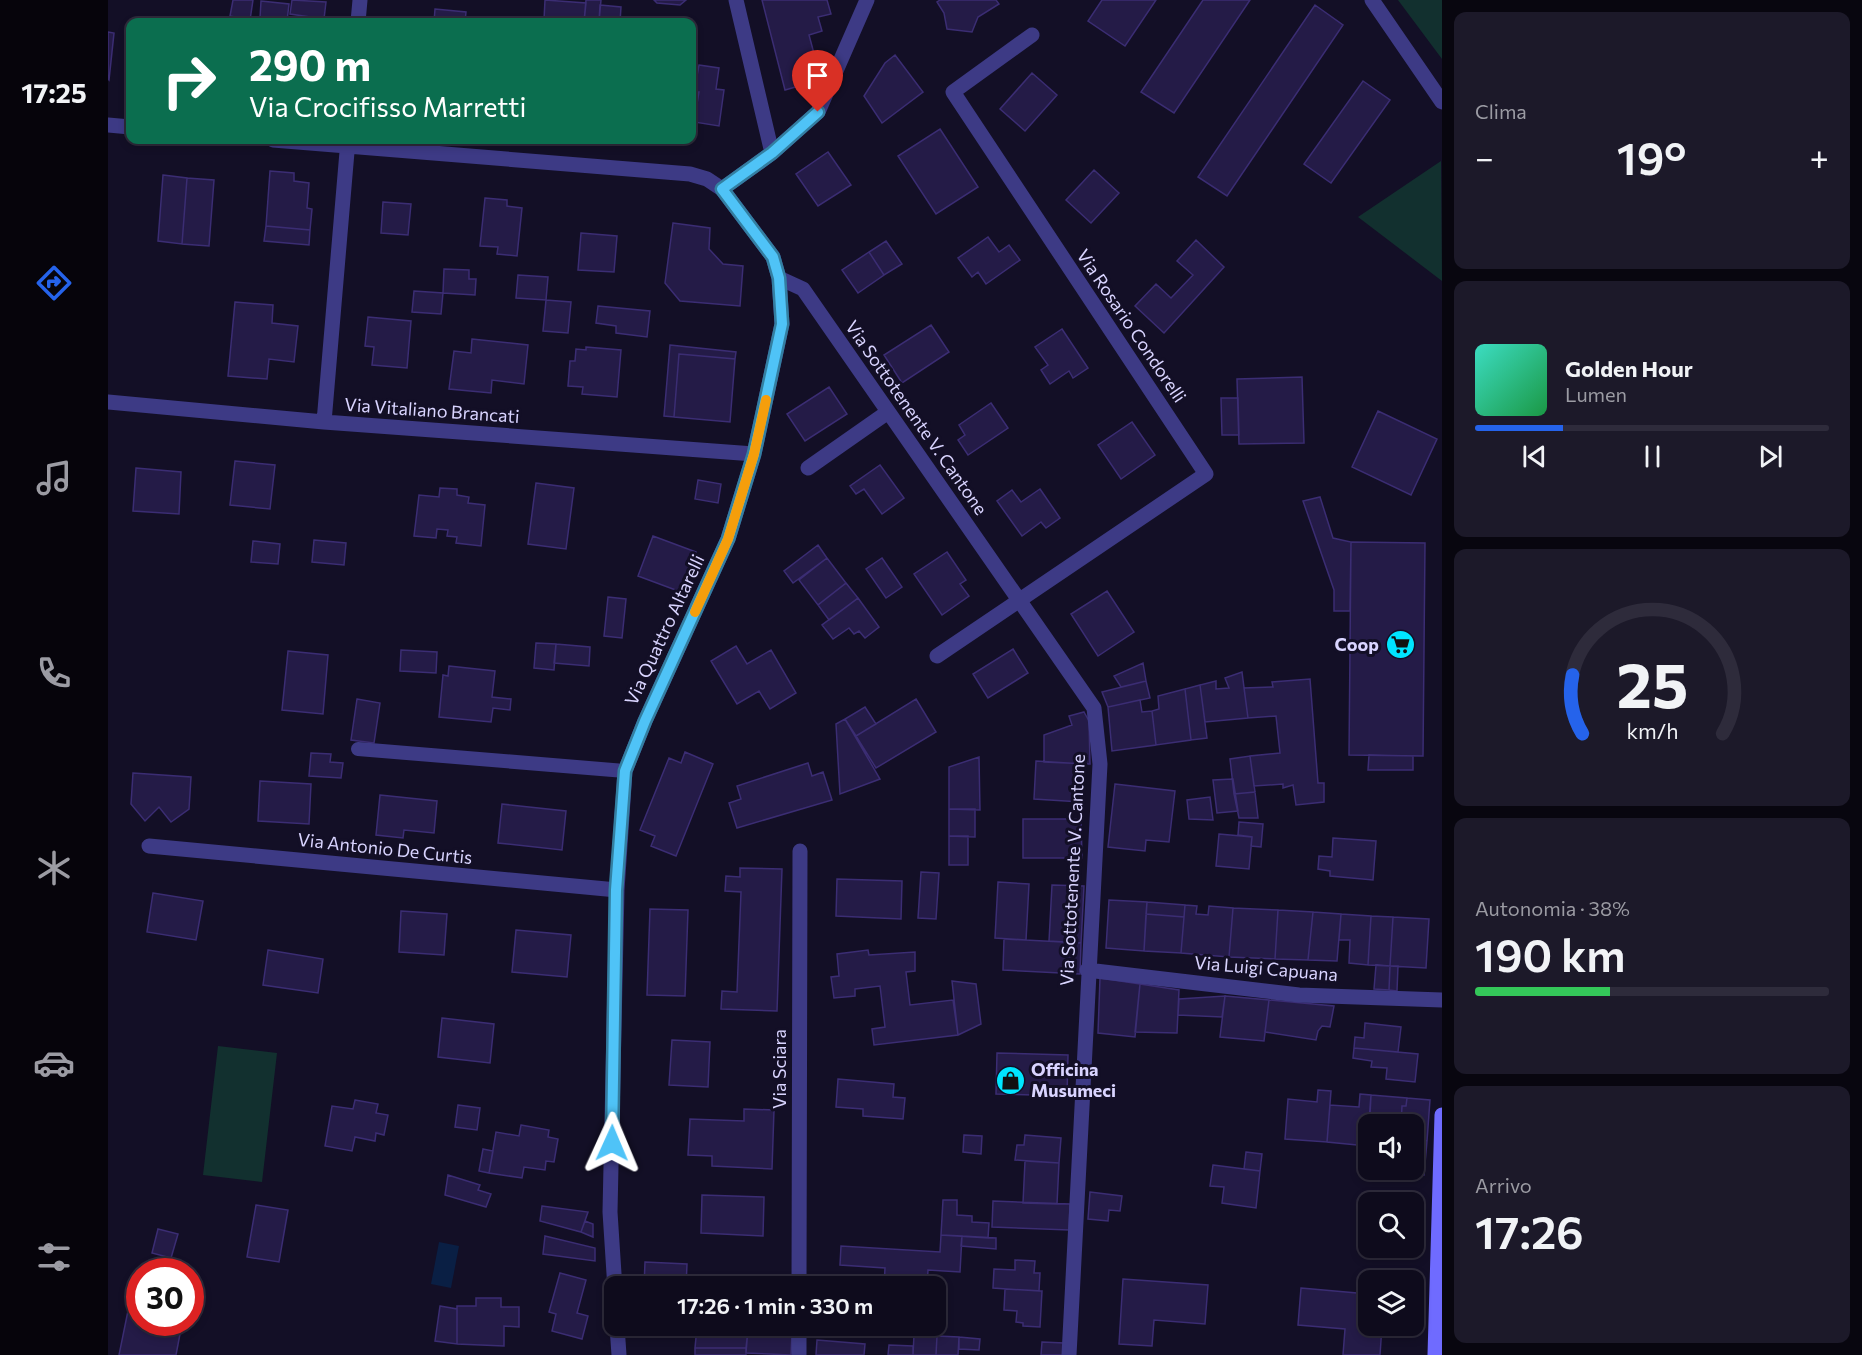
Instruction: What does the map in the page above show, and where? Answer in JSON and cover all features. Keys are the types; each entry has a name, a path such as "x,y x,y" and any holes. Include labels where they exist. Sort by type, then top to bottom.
{"main road":[{"path":"1435,1355 1442,1115"}],"street":[{"path":"358,18 360,0"},
{"path":"736,0 772,153"},
{"path":"358,144 690,174 707,179 722,189 772,153 818,112 867,0"},
{"path":"1372,0 1442,102"},
{"name":"Via Rosario Condorelli","path":"1018,599 1206,474 953,92 1032,35"},
{"path":"108,125 126,127"},
{"path":"324,422 347,144"},
{"name":"Via Quattro Altarelli","path":"614,1276 610,1212 616,890 625,771 645,721 728,539 754,454 782,324 779,278 773,257 722,189"},
{"name":"Via Sottotenente V. Cantone","path":"779,278 803,289 1094,708 1100,764 1069,1355"},
{"name":"Via Vitaliano Brancati","path":"108,402 324,422 754,454"},
{"path":"808,468 888,412"},
{"path":"937,656 1018,599"},
{"name":"Via Antonio De Curtis","path":"150,846 616,890"},
{"name":"Via Sciara","path":"799,1276 800,851"},
{"name":"Via Luigi Capuana","path":"1088,970 1299,995 1442,1000"},
{"path":"618,1336 619,1355"},
{"path":"799,1336 799,1355"}],"lane":[{"path":"358,749 625,771"}],"green space":[{"path":"1398,0 1442,0 1442,59"},
{"path":"1441,161 1442,278 1442,281 1358,217"},
{"path":"218,1046 277,1053 262,1182 203,1175"}],"water":[{"path":"439,1242 459,1246 451,1288 431,1284"}],"building":[{"path":"233,0 253,0 250,18 230,16"},
{"path":"292,0 326,2 324,18 290,14"},
{"path":"545,0 586,3 584,18 544,18"},
{"path":"586,0 601,0 599,18 584,18"},
{"path":"654,0 686,0 680,5 657,3"},
{"path":"762,0 827,0 831,14 818,17 822,31 809,35 819,72 804,76 806,84 785,90"},
{"path":"940,0 996,0 999,4 978,17 972,32 947,29 944,13 937,2"},
{"path":"1102,0 1156,0 1125,46 1088,21"},
{"path":"1203,0 1250,0 1174,113 1141,92"},
{"path":"261,1 289,4 287,18 260,18"},
{"path":"600,5 621,7 620,18 599,18"},
{"path":"1315,5 1343,25 1227,196 1198,177"},
{"path":"435,9 466,12 465,18 434,18"},
{"path":"108,32 114,33 109,80 108,79"},
{"path":"895,55 923,92 882,123 864,96 885,63"},
{"path":"699,65 719,68 716,89 724,90 719,126 696,122 699,92 696,92"},
{"path":"1032,73 1057,95 1025,131 1000,109"},
{"path":"1363,81 1390,100 1331,183 1304,164"},
{"path":"940,129 978,187 936,214 898,156"},
{"path":"828,152 851,185 818,206 796,174"},
{"path":"1094,170 1119,193 1091,223 1066,200"},
{"path":"270,171 294,173 294,181 309,183 307,208 312,209 310,230 266,226"},
{"path":"163,175 187,178 182,244 158,241"},
{"path":"187,178 214,180 209,246 182,244"},
{"path":"485,198 507,200 507,206 522,208 517,256 497,254 498,247 480,246"},
{"path":"383,202 411,204 408,235 381,233"},
{"path":"673,223 710,228 709,249 723,264 743,266 740,306 680,301 665,283"},
{"path":"266,226 310,230 309,245 264,241"},
{"path":"581,233 617,236 614,272 578,270"},
{"path":"988,237 999,252 1009,245 1020,260 986,284 978,272 972,277 958,258"},
{"path":"1196,240 1224,267 1164,333 1135,306 1156,284 1171,298 1193,275 1177,261"},
{"path":"886,241 902,264 884,275 869,252"},
{"path":"869,252 884,275 858,293 842,270"},
{"path":"444,269 469,270 469,279 476,279 475,295 443,293"},
{"path":"518,275 548,277 546,300 516,298"},
{"path":"414,291 443,293 441,314 412,312"},
{"path":"546,300 571,302 568,333 543,331"},
{"path":"235,302 273,305 272,323 298,326 294,362 269,359 267,379 228,376"},
{"path":"598,306 650,311 647,337 616,333 616,326 596,323"},
{"path":"368,317 411,321 407,368 372,365 374,347 365,346"},
{"path":"931,325 949,352 902,383 884,355"},
{"path":"1062,329 1088,368 1073,378 1069,371 1050,384 1041,370 1048,365 1035,347"},
{"path":"472,339 528,345 524,384 492,380 491,393 449,389 454,351 471,353"},
{"path":"670,345 736,352 735,359 679,354 674,417 664,416"},
{"path":"586,347 621,350 617,397 582,394 583,387 568,386 570,361 575,361 576,349 586,350"},
{"path":"679,354 735,359 730,422 674,417"},
{"path":"1302,377 1304,443 1239,444 1237,379"},
{"path":"829,387 847,414 805,441 787,414"},
{"path":"1221,398 1238,398 1239,435 1222,435"},
{"path":"991,403 1008,428 968,455 958,440 965,435 959,425"},
{"path":"1378,411 1437,439 1411,495 1352,467"},
{"path":"1132,422 1155,455 1121,479 1098,445"},
{"path":"235,461 275,465 270,509 230,505"},
{"path":"880,465 904,498 882,514 864,489 856,494 850,486"},
{"path":"136,468 181,472 179,514 133,511"},
{"path":"698,480 721,484 718,503 695,499"},
{"path":"536,483 574,488 566,549 528,544"},
{"path":"440,488 457,489 457,495 469,497 468,503 485,505 481,546 456,543 457,537 447,536 448,530 437,529 436,538 414,536 419,495 439,497"},
{"path":"1040,489 1060,518 1046,528 1041,522 1022,536 997,501 1012,490 1021,502"},
{"path":"1320,497 1333,538 1351,542 1350,611 1334,611 1334,590 1303,501"},
{"path":"653,536 696,552 681,592 638,576"},
{"path":"314,540 346,543 344,565 312,562"},
{"path":"253,541 280,544 278,564 251,562"},
{"path":"1351,542 1425,543 1423,756 1349,755"},
{"path":"818,545 827,558 793,583 784,571"},
{"path":"947,552 966,580 960,584 969,596 942,615 914,574"},
{"path":"827,558 846,583 818,605 799,580"},
{"path":"882,558 902,587 886,598 866,569"},
{"path":"846,583 858,598 829,620 818,605"},
{"path":"1107,591 1134,632 1098,656 1071,614"},
{"path":"608,597 626,599 622,638 604,636"},
{"path":"858,598 879,627 865,638 859,631 854,634 849,628 833,639 822,625"},
{"path":"536,643 556,644 554,670 534,668"},
{"path":"556,644 590,647 589,666 554,663"},
{"path":"736,646 747,664 771,650 796,693 770,709 759,691 737,704 711,661"},
{"path":"1013,649 1028,673 988,698 973,674"},
{"path":"401,650 437,652 436,673 400,671"},
{"path":"288,651 328,655 323,714 282,710"},
{"path":"1143,663 1146,681 1121,687 1114,676"},
{"path":"449,666 495,671 492,697 511,699 510,710 493,708 491,722 439,717 443,675 448,676"},
{"path":"1242,672 1248,718 1205,722 1200,685 1216,681 1216,689 1229,688 1225,678"},
{"path":"1310,679 1318,783 1324,783 1324,802 1296,805 1293,785 1283,788 1283,784 1254,786 1250,756 1280,753 1276,716 1248,718 1244,688 1273,687 1272,682"},
{"path":"1146,681 1150,698 1108,707 1102,692"},
{"path":"1200,685 1207,738 1191,740 1185,689"},
{"path":"1185,689 1191,740 1156,745 1152,711 1159,709 1158,696"},
{"path":"357,699 380,703 374,743 351,740"},
{"path":"916,699 936,732 876,768 856,736"},
{"path":"1140,700 1142,712 1152,711 1156,745 1112,751 1108,707"},
{"path":"865,707 876,724 856,736 845,719"},
{"path":"1084,712 1089,721 1090,764 1044,762 1044,735 1072,725 1069,716"},
{"path":"845,719 880,779 840,794 836,724"},
{"path":"685,752 713,764 676,856 651,846 655,836 640,830 669,758 681,763"},
{"path":"311,753 331,754 330,762 343,763 341,778 309,776"},
{"path":"1369,755 1413,756 1413,770 1368,770"},
{"path":"1250,756 1255,792 1234,794 1230,759"},
{"path":"979,757 980,810 949,809 949,767"},
{"path":"1036,761 1083,764 1081,802 1034,799"},
{"path":"808,763 812,776 823,772 832,800 737,828 729,803 741,799 737,786"},
{"path":"133,773 191,777 189,809 171,822 159,807 145,821 131,804"},
{"path":"1233,779 1238,811 1217,813 1213,780"},
{"path":"260,781 311,784 309,824 258,821"},
{"path":"1115,784 1175,791 1169,842 1146,840 1145,851 1108,847"},
{"path":"1255,792 1258,818 1239,818 1234,794"},
{"path":"380,795 437,801 434,833 404,830 403,838 376,835"},
{"path":"1210,797 1213,820 1189,819 1187,800"},
{"path":"502,804 566,811 562,850 498,843"},
{"path":"949,809 975,809 975,837 949,836"},
{"path":"1023,819 1081,819 1082,858 1023,858"},
{"path":"1239,822 1263,824 1261,847 1251,846 1252,837 1238,835"},
{"path":"1219,834 1252,837 1249,869 1216,866"},
{"path":"949,836 968,836 968,865 949,865"},
{"path":"1333,838 1376,841 1373,880 1330,876 1330,871 1318,869 1319,856 1332,857"},
{"path":"740,868 782,869 777,1011 721,1009 722,991 737,992 741,892 725,891 726,876 740,877"},
{"path":"921,872 939,873 936,919 918,918"},
{"path":"837,879 902,881 901,919 836,916"},
{"path":"998,882 1029,884 1026,940 995,938"},
{"path":"1052,885 1084,886 1081,943 1049,941"},
{"path":"153,893 203,901 196,940 147,932"},
{"path":"1109,900 1147,902 1144,951 1106,948"},
{"path":"1147,902 1185,905 1184,917 1146,914"},
{"path":"1185,905 1197,906 1196,914 1208,915 1209,906 1233,908 1229,957 1181,953"},
{"path":"1233,908 1278,910 1275,959 1229,957"},
{"path":"650,909 688,910 685,996 647,995"},
{"path":"1278,910 1313,912 1308,960 1275,959"},
{"path":"401,911 447,914 444,955 399,952"},
{"path":"1313,912 1341,914 1337,961 1308,960"},
{"path":"1146,914 1184,917 1181,953 1144,951"},
{"path":"1341,914 1371,916 1368,965 1349,963 1350,940 1339,940"},
{"path":"1371,916 1393,917 1390,966 1368,965"},
{"path":"1393,917 1429,919 1426,968 1390,966"},
{"path":"516,930 571,935 567,977 512,972"},
{"path":"1004,939 1081,943 1080,974 1003,970"},
{"path":"268,950 323,959 318,993 263,985"},
{"path":"868,950 869,955 915,952 915,971 906,972 910,1005 953,1000 958,1035 874,1045 872,1029 885,1027 880,986 855,989 855,996 834,998 831,977 839,976 837,954"},
{"path":"1376,965 1390,966 1389,990 1374,989"},
{"path":"1390,966 1398,966 1397,991 1389,990"},
{"path":"1100,978 1140,984 1135,1037 1098,1033"},
{"path":"952,981 976,984 981,1024 958,1035"},
{"path":"1140,984 1179,990 1177,1033 1135,1032"},
{"path":"1225,996 1222,1017 1178,1015 1179,999"},
{"path":"1225,996 1269,1000 1264,1041 1220,1037"},
{"path":"1269,1000 1334,1006 1330,1027 1322,1026 1316,1040 1265,1032"},
{"path":"442,1018 494,1024 490,1063 438,1057"},
{"path":"1365,1023 1401,1027 1398,1052 1354,1048 1355,1037 1364,1038"},
{"path":"672,1040 710,1042 708,1087 669,1085"},
{"path":"1354,1048 1418,1054 1415,1082 1386,1079 1387,1068 1371,1067 1372,1061 1353,1058"},
{"path":"997,1053 1068,1055 1067,1096 996,1094"},
{"path":"838,1079 894,1084 893,1097 905,1098 903,1119 863,1116 863,1109 836,1107"},
{"path":"1318,1090 1331,1091 1327,1142 1285,1139 1288,1099 1317,1102"},
{"path":"1360,1094 1371,1095 1370,1114 1358,1114 1358,1145 1327,1142 1330,1105 1359,1107"},
{"path":"1371,1095 1407,1098 1406,1106 1402,1106 1402,1114 1370,1114"},
{"path":"1407,1098 1430,1100 1427,1141 1424,1141 1424,1114 1402,1114 1402,1106 1406,1106"},
{"path":"355,1100 378,1104 376,1113 388,1115 384,1135 376,1133 375,1141 355,1137 352,1151 325,1146 332,1106 353,1109"},
{"path":"458,1105 480,1108 477,1130 455,1127"},
{"path":"744,1109 774,1110 772,1169 712,1166 712,1156 688,1155 690,1119 744,1121"},
{"path":"521,1125 549,1130 548,1137 558,1139 554,1162 546,1161 545,1170 524,1167 522,1178 489,1173 496,1132 519,1136"},
{"path":"964,1135 982,1136 981,1154 963,1152"},
{"path":"1025,1135 1061,1138 1059,1163 1015,1160 1017,1145 1024,1145"},
{"path":"1424,1141 1427,1141 1424,1175"},
{"path":"483,1149 493,1151 489,1173 479,1171"},
{"path":"1246,1152 1262,1154 1260,1171 1244,1169"},
{"path":"1025,1161 1059,1163 1057,1204 1023,1203"},
{"path":"1213,1165 1260,1171 1256,1208 1222,1203 1224,1187 1210,1186"},
{"path":"448,1175 480,1185 478,1190 491,1194 486,1207 445,1195"},
{"path":"1090,1192 1122,1196 1120,1211 1109,1210 1108,1221 1088,1219"},
{"path":"702,1195 764,1197 763,1236 701,1233"},
{"path":"943,1200 957,1200 957,1215 972,1216 972,1222 989,1223 988,1238 941,1235"},
{"path":"993,1201 1070,1204 1069,1230 992,1227"},
{"path":"256,1205 288,1210 279,1262 247,1257"},
{"path":"542,1206 588,1212 581,1232 540,1221"},
{"path":"585,1221 593,1224 593,1237 581,1232"},
{"path":"158,1229 178,1234 171,1258 152,1253"},
{"path":"941,1235 962,1236 960,1272 928,1270 928,1276 885,1276 885,1268 840,1265 841,1246 940,1252"},
{"path":"545,1236 595,1248 595,1261 543,1254"},
{"path":"962,1236 996,1238 996,1249 961,1246"},
{"path":"1015,1260 1035,1261 1034,1273 1040,1273 1039,1291 993,1288 994,1269 1015,1270"},
{"path":"645,1262 687,1264 686,1276 644,1276"},
{"path":"560,1273 586,1280 577,1313 588,1316 582,1339 552,1331 556,1314 549,1312"},
{"path":"1123,1279 1208,1285 1205,1324 1154,1320 1152,1346 1119,1344"},
{"path":"1301,1288 1358,1293 1358,1336 1381,1336 1380,1355 1343,1355 1345,1329 1298,1325"},
{"path":"1005,1289 1042,1291 1040,1327 1023,1326 1023,1323 1016,1322 1017,1311 1004,1310"},
{"path":"476,1298 501,1298 501,1307 519,1307 519,1327 504,1326 504,1346 457,1344 457,1306 476,1306"},
{"path":"440,1306 457,1309 457,1344 435,1341"},
{"path":"126,1321 126,1336 180,1336 176,1355 119,1355"},
{"path":"696,1336 747,1336 746,1348 695,1348"},
{"path":"747,1336 792,1336 791,1355 746,1353"},
{"path":"914,1336 937,1336 936,1355 913,1355"},
{"path":"937,1336 959,1337 958,1355 936,1355"},
{"path":"959,1337 980,1339 979,1350 959,1349"},
{"path":"817,1340 865,1344 864,1355 816,1355"},
{"path":"1042,1342 1064,1343 1063,1355 1041,1355"},
{"path":"889,1345 913,1346 913,1355 888,1355"},
{"path":"695,1348 746,1348 746,1355 695,1355"}],"slow traffic":[{"path":"695,612 728,539 754,454 766,400"}],"place":[{"name":"Coop","path":"1400,645"},
{"name":"Officina Musumeci","path":"1010,1080"}],"route":[{"path":"612,1143 616,890 625,771 645,721 728,539 754,454 782,324 779,278 773,257 722,189 772,153 818,112"}]}
